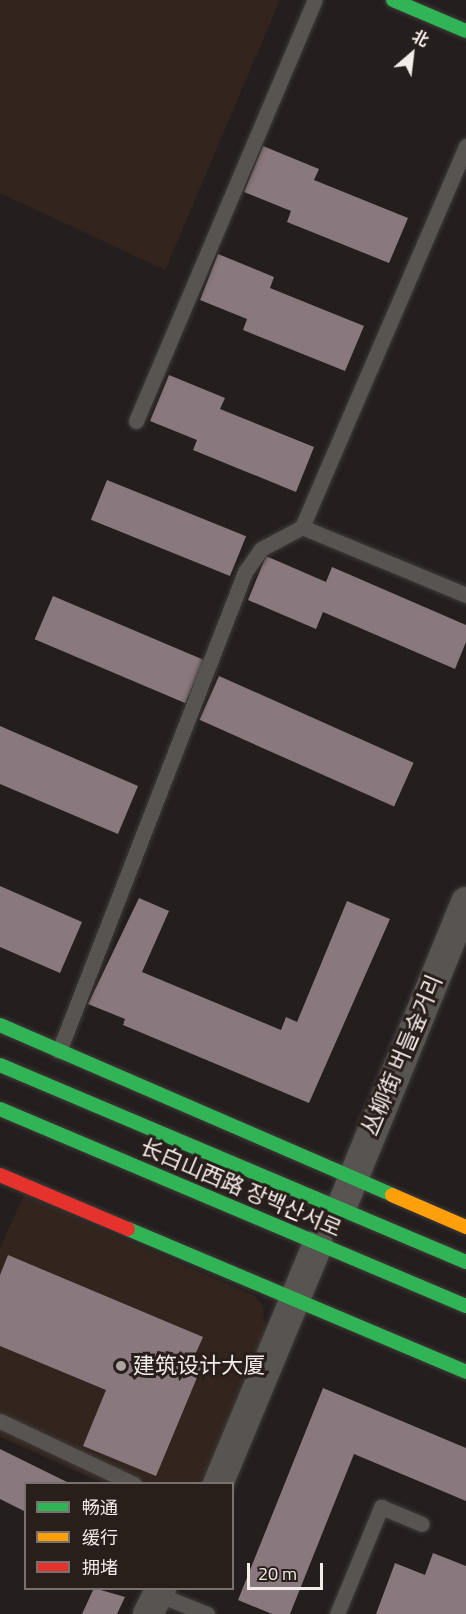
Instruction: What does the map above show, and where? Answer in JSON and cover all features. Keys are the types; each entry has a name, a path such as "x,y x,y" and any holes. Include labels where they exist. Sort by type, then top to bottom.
{"street":[{"path":"393,0 466,31"},
{"name":"丛柳街 버들숲거리","path":"341,1209 466,902"},
{"path":"0,1026 466,1227"},
{"name":"长白山西路 장백산서로","path":"0,1065 466,1262"},
{"name":"长白山西路 장백산서로","path":"0,1109 466,1306"},
{"path":"0,1175 466,1371"},
{"path":"219,1482 318,1244"}],"lane":[{"path":"136,421 315,0"},
{"path":"59,1051 245,572 261,549 302,527 466,146"},
{"path":"302,527 466,595"},
{"path":"0,1421 130,1482"},
{"path":"338,1614 381,1507 422,1524"},
{"path":"155,1599 207,1614"}],"shaded area":[{"path":"0,0 280,0 165,270 0,193"},
{"path":"24,1195 255,1296 263,1306 266,1341 203,1482 100,1482 0,1437 0,1248"}],"building":[{"path":"263,146 319,169 314,180 408,218 389,263 287,222 291,211 244,192"},
{"path":"218,254 274,277 270,288 364,326 345,371 243,330 247,319 200,300"},
{"path":"169,375 225,398 220,409 314,447 296,492 193,450 197,440 150,421"},
{"path":"107,480 246,536 230,576 91,520"},
{"path":"266,556 326,582 332,567 466,625 466,642 455,669 323,612 316,629 248,600"},
{"path":"53,596 204,660 186,703 35,639"},
{"path":"219,676 414,763 394,806 199,720"},
{"path":"0,726 138,786 118,834 0,784"},
{"path":"0,886 82,922 60,973 0,947"},
{"path":"139,898 169,911 142,972 281,1030 286,1017 297,1022 347,901 390,919 309,1103 123,1025 125,1019 88,1004"},
{"name":"建筑设计大厦","path":"8,1255 203,1337 191,1364 201,1368 156,1476 83,1446 106,1390 0,1346 0,1275"},
{"path":"323,1388 466,1448 466,1501 354,1454 290,1614 272,1614 238,1600"},
{"path":"0,1449 67,1482 24,1482 24,1511 0,1499"},
{"path":"433,1553 466,1566 466,1614 376,1614 395,1563 425,1575"},
{"path":"93,1590 125,1597 117,1614 82,1614"}],"traffic: fast":[{"path":"393,0 466,31"},
{"path":"0,1025 392,1195"},
{"path":"0,1065 466,1262"},
{"path":"0,1109 466,1306"},
{"path":"128,1229 466,1372"}],"traffic: slow":[{"path":"392,1195 466,1227"}],"traffic: jam":[{"path":"0,1175 128,1229"}],"place":[{"name":"建筑设计大厦","path":"121,1366"}]}
